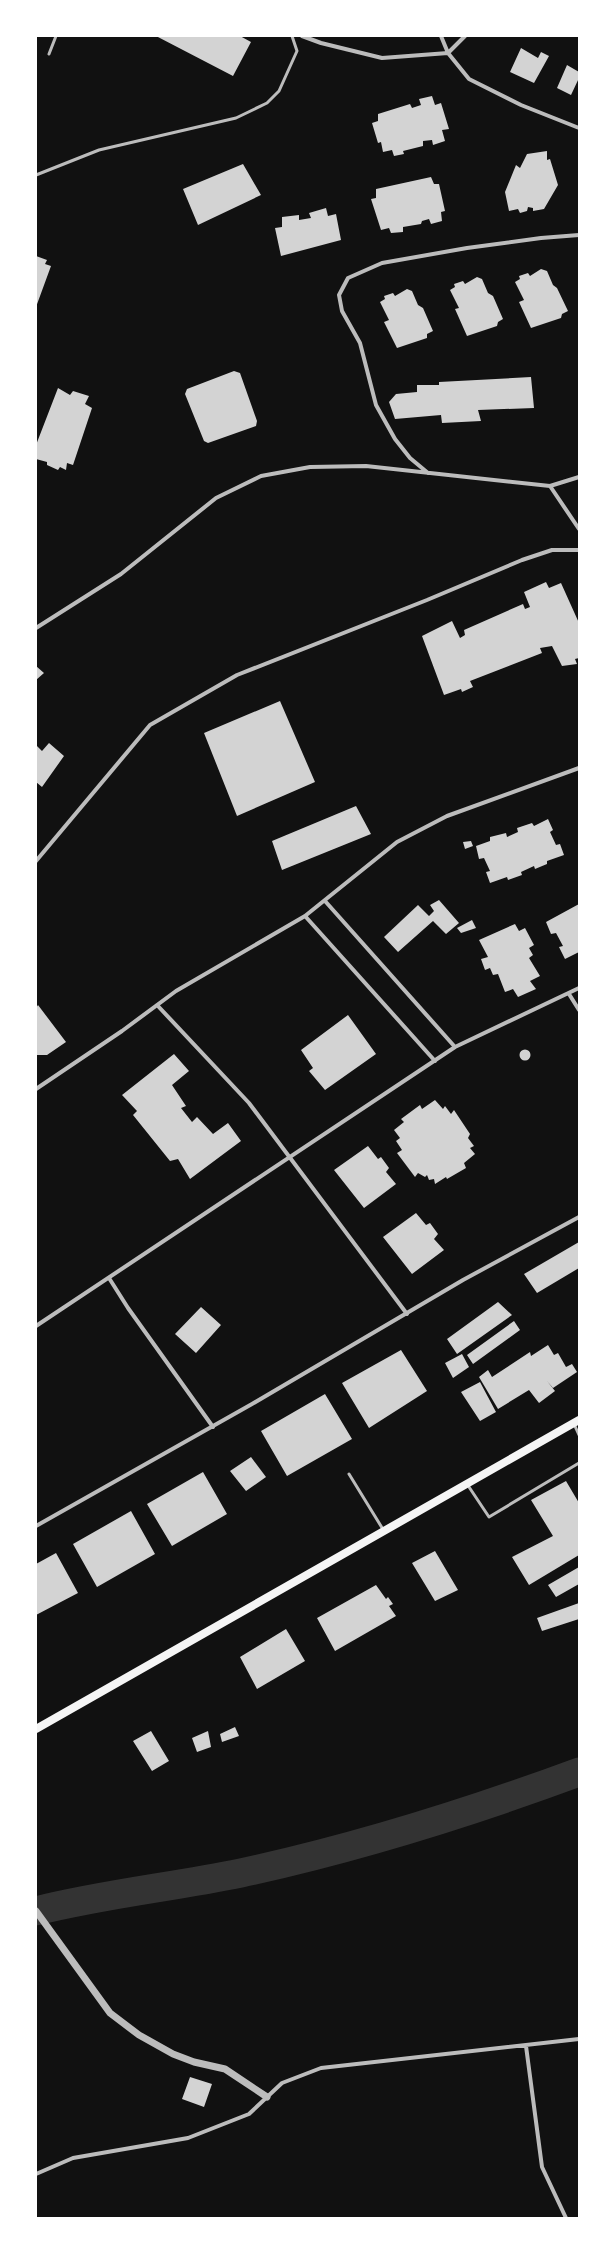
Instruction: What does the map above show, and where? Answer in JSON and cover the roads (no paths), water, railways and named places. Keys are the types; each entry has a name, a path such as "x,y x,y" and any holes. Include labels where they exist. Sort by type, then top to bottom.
{"main road":[{"path":"36,1729 576,1422"}],"street":[{"path":"302,36 321,43 382,58 448,53 465,36"},
{"path":"441,36 448,53 469,79 521,105 579,128"},
{"path":"429,474 410,458 394,439 376,406 360,343 342,311 339,295 348,278 382,263 467,248 541,238 579,235"},
{"path":"36,628 121,574 216,498 261,476 310,467 366,466 550,486 579,477"},
{"path":"550,486 579,529"},
{"path":"36,861 150,725 230,679 522,560 552,550 579,550"},
{"path":"36,1089 122,1031 176,991 305,916 326,901 397,842 447,816 579,768"},
{"path":"326,901 455,1047"},
{"path":"305,916 435,1061"},
{"path":"36,1326 455,1047 579,988"},
{"path":"569,994 579,1010"},
{"path":"157,1005 250,1103 407,1314"},
{"path":"36,1083 42,1084"},
{"path":"36,1526 213,1427 464,1280 579,1217"},
{"path":"109,1278 128,1308 213,1427"},
{"path":"36,1911 110,2013 139,2035 173,2054 194,2062 225,2068 267,2097"},
{"path":"36,2174 72,2158 188,2138 249,2114 282,2083 321,2068 579,2039"},
{"path":"526,2046 542,2167 566,2218"}],"lane":[{"path":"48,54 56,36"},
{"path":"36,175 99,150 236,118 267,103 279,91 297,51 292,36"},
{"path":"576,1422 579,1435"},
{"path":"467,1484 489,1517 579,1463"},
{"path":"349,1474 384,1531"}],"waterway":[{"path":"36,1911 112,1895 241,1873 327,1852 369,1841 496,1802 579,1772"}]}
